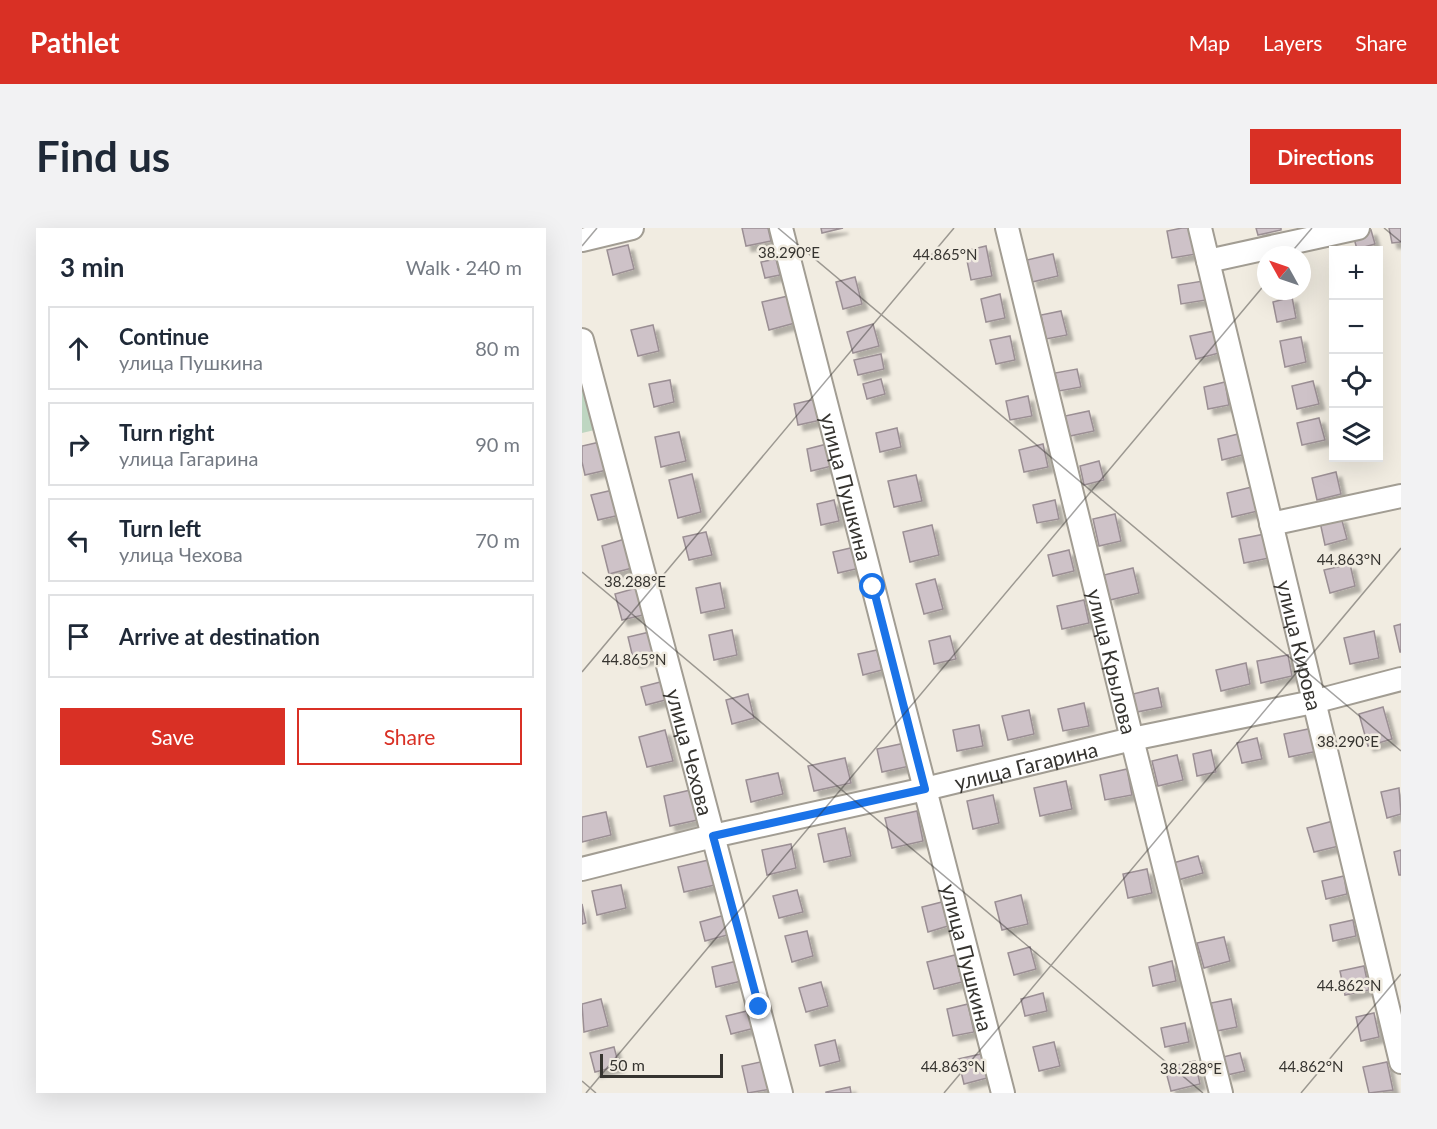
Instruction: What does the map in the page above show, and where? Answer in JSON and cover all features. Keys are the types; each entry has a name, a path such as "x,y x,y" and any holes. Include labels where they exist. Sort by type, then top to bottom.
{"street":[{"path":"582,240 632,228"},
{"name":"улица Пушкина","path":"781,228 1003,1093"},
{"name":"улица Крылова","path":"1007,228 1221,1093"},
{"name":"улица Кирова","path":"1200,228 1401,1062"},
{"path":"1208,261 1358,228"},
{"name":"улица Чехова","path":"582,340 781,1093"},
{"path":"1271,524 1401,496"},
{"name":"улица Гагарина","path":"582,869 713,836 925,789 1132,739 1313,702 1401,679"}],"green space":[{"path":"582,345 603,428 582,433"}],"building":[{"path":"742,228 768,228 771,241 746,246"},
{"path":"821,228 843,228 822,233"},
{"path":"1191,228 1196,254 1172,258 1167,231"},
{"path":"1256,228 1281,228 1281,230 1258,235"},
{"path":"1389,228 1401,228 1401,242 1392,243"},
{"path":"1371,230 1375,244 1356,246 1353,235"},
{"path":"628,245 634,269 613,275 607,250"},
{"path":"986,246 992,276 971,280 965,251"},
{"path":"1053,254 1058,276 1032,282 1027,260"},
{"path":"776,259 780,275 765,278 761,262"},
{"path":"855,277 862,304 843,309 836,282"},
{"path":"1203,281 1206,300 1181,304 1178,285"},
{"path":"1000,294 1005,318 986,322 981,299"},
{"path":"788,296 795,323 769,330 762,302"},
{"path":"1293,300 1296,318 1277,322 1273,302"},
{"path":"1061,311 1067,335 1046,339 1041,315"},
{"path":"873,324 879,346 853,353 847,332"},
{"path":"653,325 659,351 638,356 631,330"},
{"path":"1214,331 1219,353 1196,359 1190,336"},
{"path":"1010,336 1015,360 996,364 990,340"},
{"path":"1301,337 1306,362 1285,367 1280,341"},
{"path":"881,354 884,369 858,375 854,360"},
{"path":"1077,369 1081,387 1059,391 1055,373"},
{"path":"881,379 885,394 867,399 863,384"},
{"path":"670,380 674,402 654,407 649,384"},
{"path":"1313,381 1319,404 1297,409 1292,386"},
{"path":"1225,382 1229,405 1208,409 1204,387"},
{"path":"1028,396 1032,416 1010,420 1006,401"},
{"path":"816,399 821,420 798,425 794,404"},
{"path":"1089,411 1094,431 1070,436 1065,416"},
{"path":"1319,418 1325,440 1302,445 1297,423"},
{"path":"897,428 901,447 880,452 876,433"},
{"path":"679,432 686,461 661,467 655,437"},
{"path":"1242,433 1246,454 1222,460 1218,439"},
{"path":"600,442 607,470 585,475 582,446"},
{"path":"827,444 832,466 811,471 807,449"},
{"path":"1043,444 1048,467 1024,472 1019,450"},
{"path":"1099,461 1104,480 1084,485 1080,466"},
{"path":"1336,472 1341,494 1317,500 1312,478"},
{"path":"692,474 701,512 678,518 669,480"},
{"path":"916,475 922,501 894,507 888,481"},
{"path":"1252,487 1258,511 1232,517 1227,493"},
{"path":"613,490 620,515 598,520 591,495"},
{"path":"834,500 839,521 821,525 817,504"},
{"path":"1055,500 1059,519 1037,523 1033,505"},
{"path":"1115,514 1121,541 1099,546 1093,519"},
{"path":"1341,517 1347,539 1325,545 1320,522"},
{"path":"932,525 939,555 910,562 903,532"},
{"path":"706,532 712,555 689,560 683,537"},
{"path":"1265,534 1269,558 1244,563 1239,539"},
{"path":"628,538 636,567 609,574 602,546"},
{"path":"855,547 860,568 838,573 833,552"},
{"path":"1069,550 1074,571 1053,576 1048,555"},
{"path":"1350,564 1355,586 1330,593 1324,570"},
{"path":"1133,568 1139,593 1110,600 1104,575"},
{"path":"935,579 943,609 924,614 916,584"},
{"path":"720,583 725,608 701,613 696,588"},
{"path":"640,587 647,614 622,620 615,594"},
{"path":"1084,600 1089,623 1062,629 1057,606"},
{"path":"1401,624 1401,652 1400,652 1394,626"},
{"path":"732,630 737,655 714,660 709,635"},
{"path":"654,631 660,656 634,662 628,637"},
{"path":"1374,631 1379,658 1350,664 1344,638"},
{"path":"950,636 956,659 934,664 929,641"},
{"path":"877,650 882,670 863,675 858,654"},
{"path":"1288,655 1292,676 1261,683 1257,661"},
{"path":"1246,663 1250,684 1221,691 1216,670"},
{"path":"668,680 673,698 646,705 641,687"},
{"path":"1158,688 1162,707 1137,712 1133,694"},
{"path":"748,694 754,718 732,724 726,700"},
{"path":"1084,703 1089,726 1063,731 1058,709"},
{"path":"1383,707 1392,739 1368,746 1359,714"},
{"path":"1029,710 1034,734 1008,740 1002,716"},
{"path":"979,725 983,746 957,751 953,730"},
{"path":"1313,728 1318,751 1289,757 1284,734"},
{"path":"665,730 673,761 647,767 639,737"},
{"path":"1257,738 1262,759 1242,763 1237,743"},
{"path":"905,743 910,766 882,772 877,749"},
{"path":"1211,750 1216,772 1197,776 1193,754"},
{"path":"1177,755 1183,780 1158,786 1152,761"},
{"path":"845,758 851,783 814,791 808,766"},
{"path":"1127,769 1132,795 1105,800 1100,775"},
{"path":"778,773 783,794 751,802 746,780"},
{"path":"1066,781 1072,809 1040,816 1034,788"},
{"path":"1399,788 1401,814 1387,818 1381,792"},
{"path":"695,789 702,819 670,826 664,796"},
{"path":"993,795 999,823 973,829 967,801"},
{"path":"917,811 923,841 892,848 885,818"},
{"path":"606,812 611,835 582,842 582,817"},
{"path":"1333,821 1339,846 1314,852 1307,828"},
{"path":"845,828 851,856 824,862 818,834"},
{"path":"791,844 796,868 767,875 762,850"},
{"path":"1401,850 1401,875 1399,875 1394,852"},
{"path":"1198,856 1203,873 1178,880 1173,863"},
{"path":"713,859 719,884 684,892 678,867"},
{"path":"1147,869 1152,893 1128,898 1123,874"},
{"path":"1344,876 1347,894 1326,899 1322,881"},
{"path":"621,885 626,908 597,915 592,891"},
{"path":"797,890 803,912 779,918 773,896"},
{"path":"1021,895 1028,924 1002,930 995,902"},
{"path":"942,902 948,926 928,932 922,907"},
{"path":"582,904 586,923 582,924"},
{"path":"725,915 731,934 705,941 700,922"},
{"path":"1353,920 1356,936 1333,941 1330,925"},
{"path":"807,931 813,956 792,962 785,936"},
{"path":"1224,937 1230,961 1204,968 1197,943"},
{"path":"1030,947 1036,969 1014,975 1008,953"},
{"path":"955,955 962,982 934,989 927,962"},
{"path":"741,960 746,980 716,987 712,967"},
{"path":"1172,961 1176,981 1153,986 1149,967"},
{"path":"1364,966 1369,990 1345,995 1340,971"},
{"path":"821,982 828,1006 806,1012 799,988"},
{"path":"1043,993 1047,1011 1025,1016 1021,999"},
{"path":"601,999 608,1026 584,1032 582,1004"},
{"path":"1231,999 1237,1027 1217,1031 1211,1003"},
{"path":"968,1004 974,1032 953,1036 947,1009"},
{"path":"751,1010 755,1028 731,1034 726,1016"},
{"path":"1374,1013 1379,1037 1361,1041 1356,1017"},
{"path":"1185,1023 1189,1042 1165,1047 1161,1028"},
{"path":"835,1040 840,1061 820,1066 815,1045"},
{"path":"1054,1042 1060,1066 1039,1071 1033,1047"},
{"path":"614,1047 619,1066 595,1072 590,1053"},
{"path":"1240,1053 1245,1071 1227,1075 1223,1057"},
{"path":"981,1054 987,1078 964,1084 958,1059"},
{"path":"765,1061 771,1089 748,1093 742,1066"},
{"path":"1195,1061 1200,1084 1171,1091 1165,1068"},
{"path":"1387,1062 1393,1090 1369,1093 1363,1067"},
{"path":"850,1087 851,1093 826,1093 826,1092"}],"route":[{"path":"759,1007 713,836 925,789 873,587"}]}
